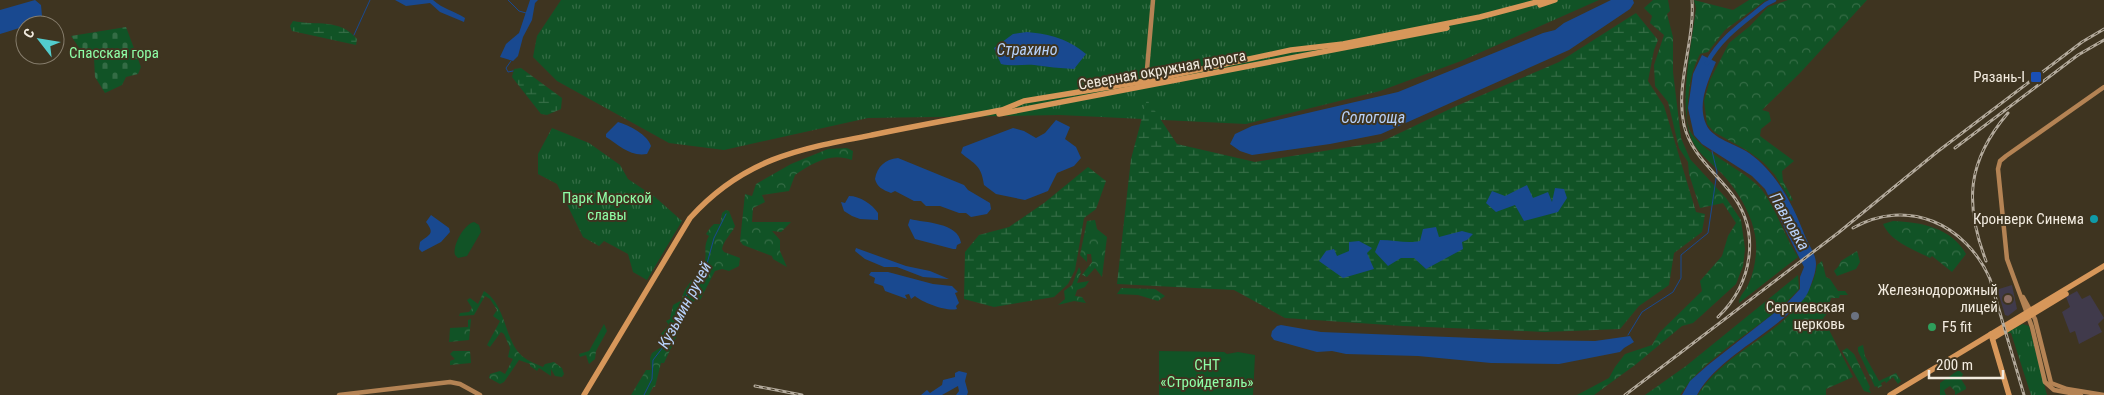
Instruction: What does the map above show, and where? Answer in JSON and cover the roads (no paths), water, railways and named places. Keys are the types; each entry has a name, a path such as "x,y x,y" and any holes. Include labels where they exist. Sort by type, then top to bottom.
{"main road":[{"path":"1146,80 1154,0"},
{"name":"Северная окружная дорога","path":"774,159 816,145 1002,110 1024,101 1146,80 1291,50 1372,38 1489,15 1544,0"},
{"name":"Северная окружная дорога","path":"774,159 818,147 1293,58 1490,18 1555,0"},
{"path":"1291,50 1297,52 1293,58"},
{"path":"2081,395 2054,390 2047,385 2029,313 2006,255 1998,172 1999,163 2006,156 2104,87"},
{"path":"1024,101 1020,106 1026,109"},
{"path":"584,395 689,224 698,213 738,180 774,159"},
{"path":"1896,395 2104,266"},
{"path":"2029,313 2104,271"},
{"path":"2029,313 2035,319 2051,383 2067,389 2104,395"},
{"path":"1890,395 1992,336"},
{"path":"1992,336 2009,395"},
{"path":"339,395 450,382 460,384 480,395"}],"water":[{"path":"35,0 41,5 42,15 15,15 15,30 0,34 0,10"},
{"path":"395,0 433,0 465,18 464,22 440,12 430,3 406,6"},
{"path":"530,0 538,0 535,3 532,20 523,37 518,56 513,61 500,57 506,44 519,33"},
{"name":"Сологоща","path":"1611,0 1633,0 1634,3 1630,9 1569,50 1381,134 1330,144 1252,155 1240,151 1230,144 1235,134 1252,126 1398,92 1543,33 1555,30 1564,23"},
{"name":"Страхино","path":"1027,32 1059,38 1086,54 1074,69 1001,64 994,48 1013,34"},
{"name":"Павловка","path":"1702,55 1716,62 1703,101 1706,124 1713,134 1744,150 1759,161 1776,180 1789,201 1814,253 1816,267 1807,294 1796,307 1776,325 1726,362 1705,383 1697,395 1682,395 1690,381 1708,365 1787,303 1800,289 1800,277 1804,267 1765,189 1752,176 1702,144 1694,135 1688,108 1693,74"},
{"path":"1056,120 1070,127 1065,139 1076,147 1081,158 1074,166 1057,173 1048,191 1025,200 996,194 984,185 977,166 961,153 963,147 1013,128 1024,131 1036,138 1045,133"},
{"path":"618,122 627,125 646,138 651,146 647,154 630,152 606,137 606,134"},
{"path":"898,158 964,185 968,190 990,203 991,209 987,214 971,217 966,213 959,213 940,206 926,206 921,201 914,201 895,191 891,193 883,189 877,184 875,179 878,171 882,164"},
{"path":"1527,185 1533,198 1548,192 1552,202 1555,188 1564,189 1567,198 1558,212 1524,221 1515,205 1496,212 1486,203 1492,191 1505,196"},
{"path":"849,196 857,197 869,204 878,213 878,220 860,219 844,211 841,202 845,203"},
{"path":"431,215 449,228 450,232 441,242 422,252 419,249 420,242 431,231 426,222"},
{"path":"910,219 948,227 959,236 961,243 957,245 956,249 953,249 915,239 908,225"},
{"path":"1436,227 1439,237 1462,231 1473,234 1462,242 1463,249 1426,269 1414,258 1401,258 1388,266 1375,252 1380,240 1420,241 1423,229"},
{"path":"1359,241 1372,248 1367,253 1374,269 1343,278 1319,261 1326,251 1334,249 1337,256 1349,251 1349,242"},
{"path":"856,248 906,266 930,271 949,279 923,277 897,267 884,267 865,259 855,251"},
{"path":"871,272 888,272 933,284 952,286 958,292 955,293 959,303 956,306 957,309 953,310 936,306 915,296 911,299 909,294 905,295 907,299 885,291 883,286 874,283 875,278 869,275"},
{"path":"1281,325 1321,332 1527,340 1595,341 1630,336 1634,342 1620,352 1559,364 1491,363 1418,356 1346,354 1332,351 1317,352 1274,340 1271,336 1272,331"},
{"path":"959,371 967,373 965,381 967,395 956,395 959,391 958,386 942,395 921,395 927,390 930,393 942,385 943,380 955,377 955,373"}],"waterway":[{"path":"354,35 370,0"},
{"path":"508,0 519,11 526,13"},
{"path":"1707,63 1719,45 1766,4 1774,0"},
{"path":"511,61 506,68 508,72 513,71"},
{"path":"1628,335 1642,312 1673,292 1681,278 1681,255 1708,233 1717,172 1712,151"},
{"name":"Кузьмин ручей","path":"644,395 652,379 653,360 667,342 686,296 705,271 714,238 726,214"}],"railway":[{"path":"1692,0 1691,31 1683,78 1682,110 1684,125 1697,153 1731,193 1741,208 1747,224 1749,241 1749,257 1739,289 1730,304 1718,317"},
{"path":"1625,395 1838,233 1937,152 2082,42 2104,29"},
{"path":"1955,148 2078,55 2104,40"},
{"path":"1986,261 1974,220 1973,183 1984,148 2008,113"},
{"path":"1853,228 1873,219 1894,215 1914,216 1933,221 1966,243 1990,279 2024,395"},
{"path":"755,386 802,395"}],"place":[{"name":"Рязань-I","path":"2036,77"},
{"name":"Кронверк Синема","path":"2094,219"},
{"name":"Железнодорожный лицей","path":"2008,299"},
{"name":"Сергиевская церковь","path":"1855,316"},
{"name":"F5 fit","path":"1932,327"}],"park label":[{"name":"Спасская гора","path":"114,53"},
{"name":"Парк Морской славы","path":"607,206"},
{"name":"СНТ «Стройдеталь»","path":"1207,374"}]}
